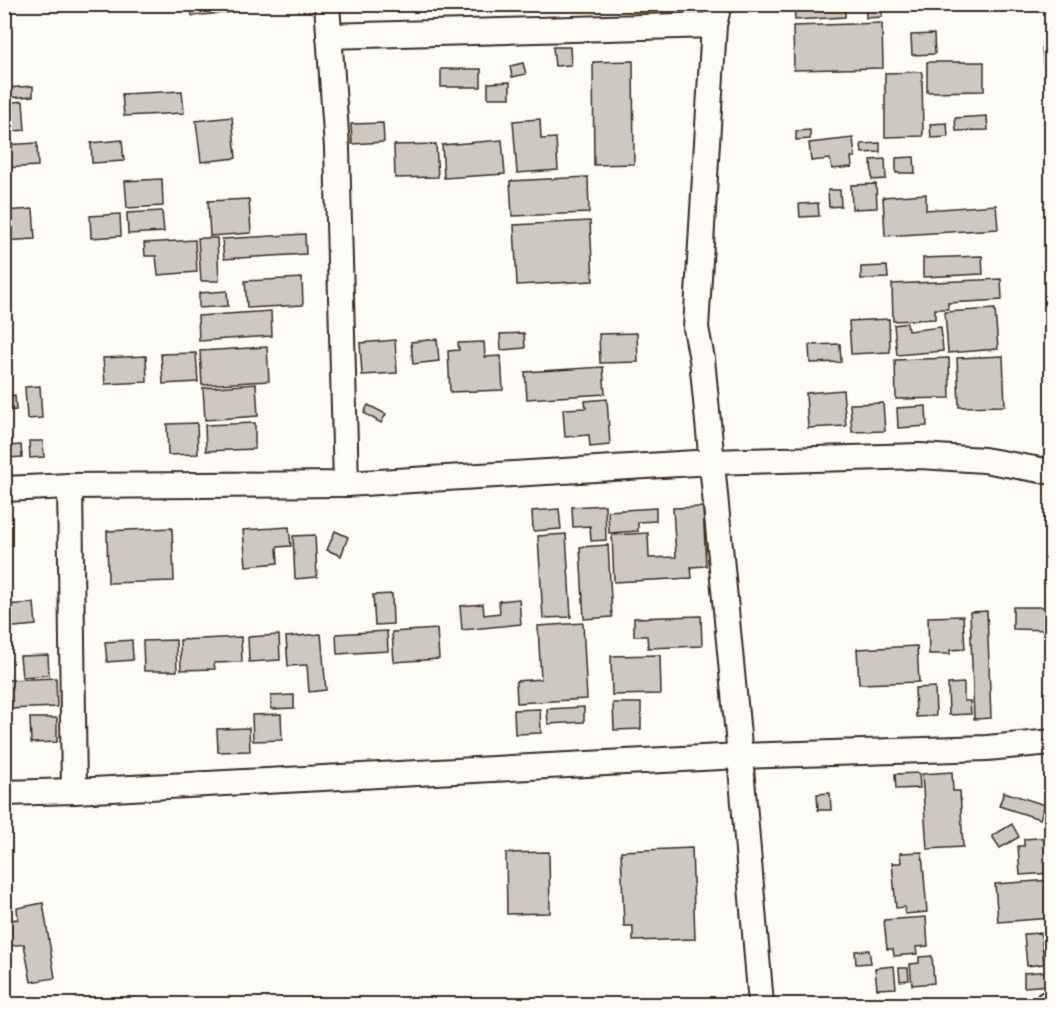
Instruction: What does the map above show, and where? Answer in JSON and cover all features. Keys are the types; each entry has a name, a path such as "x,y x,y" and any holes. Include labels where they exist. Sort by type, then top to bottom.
{"street":[{"path":"327,4 337,148 346,483"},
{"path":"329,36 716,15 696,328 702,359 712,462 761,1005"},
{"path":"4,489 70,486 346,483 712,462 920,456 984,460 1052,472"},
{"path":"70,486 74,791"},
{"path":"4,793 740,756 987,748 1052,742"}],"building":[{"path":"191,4 231,4 232,12 192,16"},
{"path":"794,4 882,4 882,17 866,18 866,9 845,9 845,17 795,20"},
{"path":"1048,4 1052,4 1052,34 1051,34"},
{"path":"882,23 883,68 794,70 793,26"},
{"path":"934,34 935,54 912,55 911,35"},
{"path":"1042,42 1052,42 1052,63 1043,64"},
{"path":"553,47 570,47 571,65 555,66"},
{"path":"633,61 634,164 594,165 593,62"},
{"path":"927,62 984,62 984,91 927,92"},
{"path":"523,63 526,74 512,77 510,66"},
{"path":"441,69 481,69 481,87 441,87"},
{"path":"922,72 923,136 885,137 885,73"},
{"path":"510,82 510,98 488,98 488,83"},
{"path":"33,86 33,96 7,98 6,88"},
{"path":"182,91 184,113 124,116 122,94"},
{"path":"23,101 25,130 4,132 4,103"},
{"path":"987,116 988,130 956,131 955,118"},
{"path":"232,117 236,158 201,162 196,121"},
{"path":"540,119 541,139 556,138 558,170 517,173 513,121"},
{"path":"383,123 384,142 352,144 351,124"},
{"path":"947,123 948,137 931,138 930,124"},
{"path":"810,130 810,139 796,140 796,131"},
{"path":"853,138 855,157 851,157 852,167 832,169 830,159 811,161 809,143"},
{"path":"122,140 124,161 92,163 91,143"},
{"path":"502,140 505,174 444,178 442,145"},
{"path":"37,143 38,166 4,168 4,145"},
{"path":"880,143 880,152 862,153 861,144"},
{"path":"436,144 438,177 395,178 394,145"},
{"path":"914,157 915,173 896,173 896,158"},
{"path":"885,159 886,179 872,180 871,160"},
{"path":"4,171 7,171 8,189 4,190"},
{"path":"588,177 589,213 512,216 510,181"},
{"path":"162,179 163,206 127,208 125,181"},
{"path":"876,184 877,208 852,209 851,185"},
{"path":"828,190 840,190 841,206 829,207"},
{"path":"926,194 926,210 996,205 998,229 885,236 883,197"},
{"path":"249,199 251,233 210,236 208,201"},
{"path":"818,203 819,216 800,217 799,204"},
{"path":"33,209 35,239 4,241 4,211"},
{"path":"162,211 164,232 128,234 127,213"},
{"path":"120,214 121,236 91,238 90,216"},
{"path":"590,221 593,281 517,285 514,225"},
{"path":"305,234 306,254 224,259 222,239"},
{"path":"198,238 217,238 219,281 201,281"},
{"path":"195,240 197,272 158,275 156,256 145,256 144,243"},
{"path":"982,256 983,274 923,277 923,258"},
{"path":"887,266 888,278 861,279 861,267"},
{"path":"302,278 303,305 247,308 245,281"},
{"path":"1001,279 1002,300 948,303 948,309 935,309 935,319 893,321 892,284"},
{"path":"227,291 228,306 199,308 199,293"},
{"path":"995,309 998,349 948,353 945,312"},
{"path":"271,311 272,336 199,341 198,316"},
{"path":"889,319 890,352 851,354 849,321"},
{"path":"907,323 908,331 941,327 943,351 897,355 894,325"},
{"path":"524,333 525,348 501,350 500,334"},
{"path":"637,333 638,362 600,363 599,334"},
{"path":"437,339 439,361 413,364 411,342"},
{"path":"395,340 397,373 362,375 360,343"},
{"path":"484,342 485,357 501,356 503,390 450,392 448,351 459,350 458,343"},
{"path":"840,344 841,362 810,363 809,345"},
{"path":"267,347 269,381 202,385 200,351"},
{"path":"196,353 198,382 163,384 161,354"},
{"path":"146,356 147,382 105,384 103,358"},
{"path":"1003,356 1005,406 959,407 957,358"},
{"path":"949,358 950,398 896,399 895,360"},
{"path":"603,367 605,394 527,399 525,372"},
{"path":"256,384 258,416 205,420 203,388"},
{"path":"40,386 42,418 27,419 25,387"},
{"path":"843,390 846,426 808,428 806,393"},
{"path":"15,395 16,410 4,411 4,396"},
{"path":"607,399 610,445 590,447 589,435 565,437 563,409 586,408 585,401"},
{"path":"883,403 885,431 852,432 850,404"},
{"path":"368,405 386,414 381,423 364,413"},
{"path":"926,406 927,426 898,428 897,408"},
{"path":"197,423 198,454 168,455 167,424"},
{"path":"255,423 255,449 206,451 205,425"},
{"path":"29,441 43,441 44,457 30,458"},
{"path":"21,445 22,457 8,458 7,446"},
{"path":"605,505 606,540 591,541 590,526 573,527 572,507"},
{"path":"703,507 706,566 691,567 692,578 614,582 612,535 648,533 649,558 676,557 673,508"},
{"path":"656,508 656,521 638,522 638,531 609,533 608,511"},
{"path":"559,509 561,529 533,531 532,511"},
{"path":"289,527 291,546 277,547 278,563 246,566 243,530"},
{"path":"172,528 174,581 108,583 107,531"},
{"path":"335,531 348,537 341,556 327,550"},
{"path":"566,534 571,617 543,618 538,536"},
{"path":"315,535 317,577 295,579 293,536"},
{"path":"608,545 612,617 584,619 580,547"},
{"path":"392,594 393,624 375,625 373,595"},
{"path":"519,599 521,624 462,630 460,606 483,604 484,615 500,613 499,601"},
{"path":"34,603 36,625 4,628 4,605"},
{"path":"1013,607 1052,607 1052,630 1013,629"},
{"path":"987,611 991,718 974,719 970,612"},
{"path":"701,616 702,646 648,648 647,636 634,636 634,618"},
{"path":"963,616 965,649 950,650 950,654 929,654 928,617"},
{"path":"583,623 587,699 517,703 516,681 541,679 538,626"},
{"path":"437,629 439,659 394,662 392,632"},
{"path":"387,631 388,651 337,654 336,634"},
{"path":"321,634 326,690 309,692 307,665 288,666 286,637"},
{"path":"279,635 280,660 249,662 248,637"},
{"path":"241,637 242,662 214,663 215,669 181,670 180,640"},
{"path":"132,640 133,660 107,662 105,642"},
{"path":"176,640 177,671 144,671 143,641"},
{"path":"917,646 919,682 859,684 857,649"},
{"path":"48,655 49,675 22,677 20,656"},
{"path":"660,655 661,694 612,695 611,656"},
{"path":"56,678 57,707 8,709 7,680"},
{"path":"964,683 964,701 970,701 971,714 949,715 948,684"},
{"path":"935,687 936,716 916,717 915,688"},
{"path":"294,695 294,708 271,709 271,696"},
{"path":"613,703 641,703 641,729 614,730"},
{"path":"584,707 584,722 548,724 547,709"},
{"path":"540,709 541,733 515,734 514,710"},
{"path":"281,714 282,740 253,741 252,715"},
{"path":"30,718 57,718 57,742 31,743"},
{"path":"249,728 250,751 218,752 217,729"},
{"path":"952,772 953,791 960,791 963,847 927,849 922,774"},
{"path":"919,773 920,788 896,789 895,774"},
{"path":"1004,792 1045,805 1040,819 999,806"},
{"path":"830,793 831,810 818,810 817,794"},
{"path":"1012,824 1019,837 1000,848 992,836"},
{"path":"1052,837 1052,873 1020,875 1018,846 1024,846 1024,839"},
{"path":"692,848 695,939 633,941 633,926 624,926 621,851"},
{"path":"549,852 550,913 507,914 506,853"},
{"path":"922,852 927,912 905,914 905,907 896,908 892,863 901,863 900,853"},
{"path":"1052,880 1052,918 998,922 995,884"},
{"path":"43,903 55,978 31,982 24,944 4,947 4,921 18,919 17,908"},
{"path":"926,917 928,946 916,947 917,954 894,956 893,949 887,949 884,920"},
{"path":"1041,933 1044,964 1027,966 1024,934"},
{"path":"869,950 871,963 856,964 855,951"},
{"path":"932,956 934,983 912,985 910,964 919,963 919,957"},
{"path":"894,966 896,988 877,989 875,968"},
{"path":"899,968 908,968 909,980 900,981"},
{"path":"1052,971 1052,985 1024,987 1024,973"}]}
